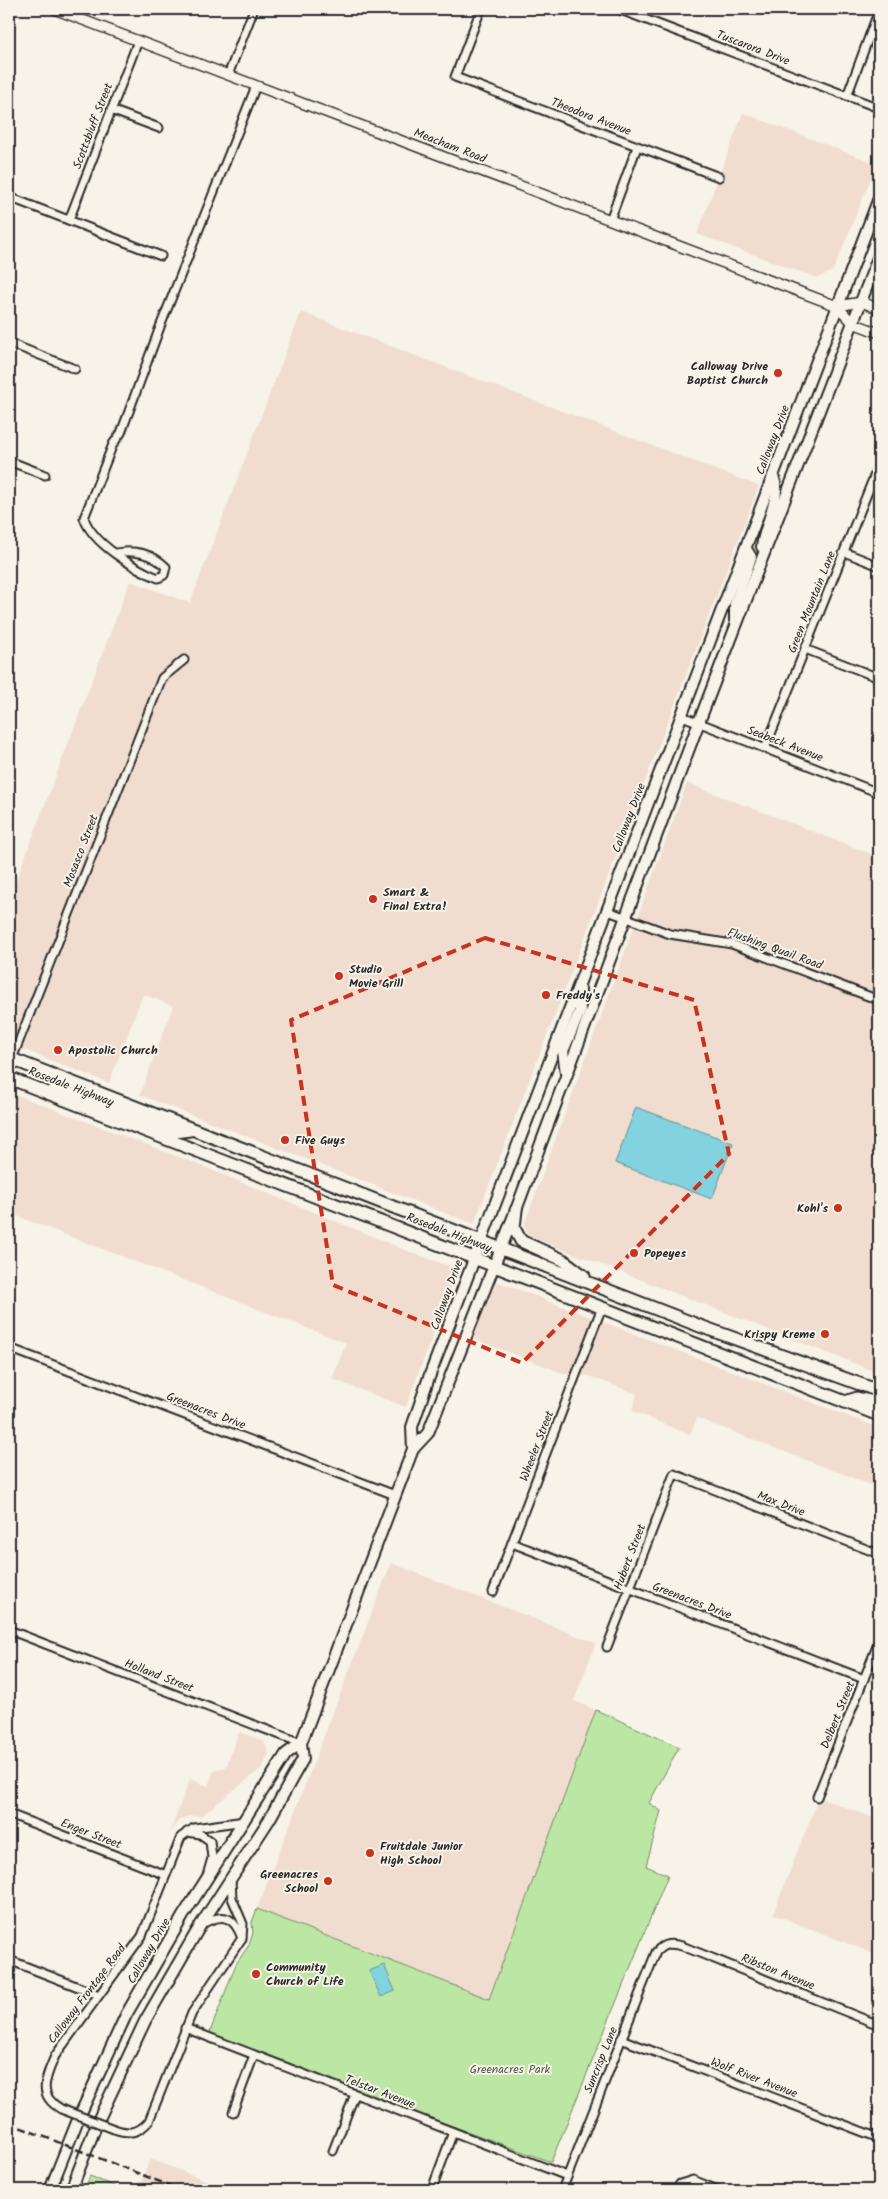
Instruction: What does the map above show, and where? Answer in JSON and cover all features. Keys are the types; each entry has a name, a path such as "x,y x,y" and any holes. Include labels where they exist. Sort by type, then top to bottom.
{"main road":[{"name":"Calloway Drive","path":"413,1449 412,1427 474,1257 608,911 879,198"},
{"name":"Calloway Drive","path":"71,2190 120,2072 172,1971 303,1759 301,1743 413,1449 428,1433 516,1210 734,629 879,255"},
{"path":"762,558 763,532 777,486 773,477"},
{"path":"734,629 735,604 751,557 746,549"},
{"path":"566,1073 564,1051 580,1011 581,980"},
{"name":"Rosedale Highway","path":"10,1059 783,1358 879,1391"},
{"path":"14,1080 76,1094 175,1132 183,1133 191,1129"},
{"name":"Rosedale Highway","path":"14,1080 879,1415"},
{"path":"187,1147 194,1141 200,1141 248,1158 275,1162"},
{"path":"516,1210 514,1228 521,1241 563,1260 607,1290"},
{"path":"844,1402 857,1398 879,1404"},
{"name":"Calloway Drive","path":"50,2190 79,2117 126,2015 154,1965 286,1754 301,1743"}],"street":[{"name":"Meacham Road","path":"54,9 837,306 853,323 879,333"},
{"path":"228,75 254,9"},
{"name":"Theodora Avenue","path":"481,9 455,77 719,178"},
{"name":"Tuscarora Drive","path":"618,9 879,108"},
{"path":"846,96 879,10"},
{"name":"Scottsbluff Street","path":"69,220 138,41"},
{"path":"116,553 127,551 141,553 161,562 166,567 164,575 158,578 144,572 116,553 99,540 88,527 84,518 113,444 120,433 256,86"},
{"path":"111,110 159,128"},
{"path":"610,220 637,146"},
{"path":"9,198 161,256"},
{"name":"Meacham Road","path":"837,306 862,302"},
{"path":"862,302 879,309"},
{"path":"9,344 76,369"},
{"path":"9,462 45,475"},
{"name":"Green Mountain Lane","path":"765,748 879,464"},
{"path":"844,552 879,566"},
{"path":"805,650 879,678"},
{"name":"Mosasco Street","path":"10,1059 162,678 184,660"},
{"name":"Seabeck Avenue","path":"682,716 879,793"},
{"name":"Flushing Quail Road","path":"608,911 670,934 732,944 876,999"},
{"name":"Wheeler Street","path":"493,1592 602,1307"},
{"name":"Greenacres Drive","path":"9,1348 395,1496"},
{"name":"Max Drive","path":"674,1474 879,1554"},
{"name":"Hubert Street","path":"607,1647 674,1474"},
{"name":"Greenacres Drive","path":"512,1543 864,1679"},
{"name":"Holland Street","path":"9,1630 301,1743"},
{"name":"Delbert Street","path":"817,1797 879,1641"},
{"name":"Enger Street","path":"9,1814 166,1875"},
{"path":"187,1832 206,1826 245,1821"},
{"path":"187,1832 200,1834 210,1841 212,1858 206,1882"},
{"name":"Calloway Frontage Road","path":"187,1832 179,1841 142,1936 60,2046 46,2077 45,2092 49,2099 61,2109 114,2130 134,2132 144,2127 149,2121 192,2013 242,1938"},
{"path":"231,1878 232,1898 243,1924 242,1938"},
{"path":"200,1926 217,1917 228,1918 238,1926 242,1938"},
{"name":"Ribston Avenue","path":"667,1944 682,1946 879,2025"},
{"name":"Suncrisp Lane","path":"562,2190 656,1952 667,1944"},
{"path":"9,1960 99,1995"},
{"name":"Telstar Avenue","path":"185,2028 567,2176"},
{"name":"Wolf River Avenue","path":"622,2039 879,2138"},
{"path":"233,2112 254,2055"},
{"path":"333,2150 354,2094"},
{"path":"432,2189 454,2132"},
{"path":"676,2190 680,2184 687,2181 702,2182 718,2190"}],"highlighted area":[{"path":"485,938 694,1000 729,1154 522,1363 333,1285 291,1020"}],"shaded area":[{"path":"743,113 877,164 833,271 817,278 697,234"},
{"path":"301,312 759,486 474,1224 140,1095 173,1006 143,994 109,1083 9,1044 9,899 130,581 190,603"},
{"path":"687,783 879,857 879,1373 529,1236 524,1225"},
{"path":"9,1092 192,1162 449,1266 454,1277 406,1407 332,1379 346,1343 9,1213"},
{"path":"499,1282 879,1428 879,1488 697,1418 690,1435 632,1411 637,1394 589,1376 565,1374 469,1337 488,1285"},
{"path":"391,1563 596,1643 574,1701 596,1710 489,1999 257,1909"},
{"path":"239,1732 264,1741 269,1753 262,1768 201,1816 189,1816 178,1821 169,1834 190,1779 208,1786 214,1771 226,1767"},
{"path":"819,1797 879,1820 879,1956 773,1914"},
{"path":"150,2159 231,2190 138,2190"}],"green space":[{"name":"Greenacres Park","path":"596,1710 679,1747 649,1803 661,1811 646,1866 668,1875 551,2162 208,2037 236,1964 249,1945 253,1933 252,1922 257,1909 489,1999"},
{"path":"90,2176 123,2190 84,2190"}],"water":[{"path":"636,1107 733,1143 712,1199 615,1163"},
{"path":"384,1965 395,1991 381,1997 369,1971"}],"railway":[{"path":"9,2123 181,2190"}],"place":[{"name":"Calloway Drive Baptist Church","path":"778,373"},
{"name":"Smart & Final Extra!","path":"373,899"},
{"name":"Studio Movie Grill","path":"339,976"},
{"name":"Freddy's","path":"546,995"},
{"name":"Apostolic Church","path":"58,1050"},
{"name":"Five Guys","path":"285,1140"},
{"name":"Kohl's","path":"838,1208"},
{"name":"Popeyes","path":"634,1253"},
{"name":"Krispy Kreme","path":"825,1334"},
{"name":"Fruitdale Junior High School","path":"370,1853"},
{"name":"Greenacres School","path":"328,1881"},
{"name":"Community Church of Life","path":"256,1974"}]}
